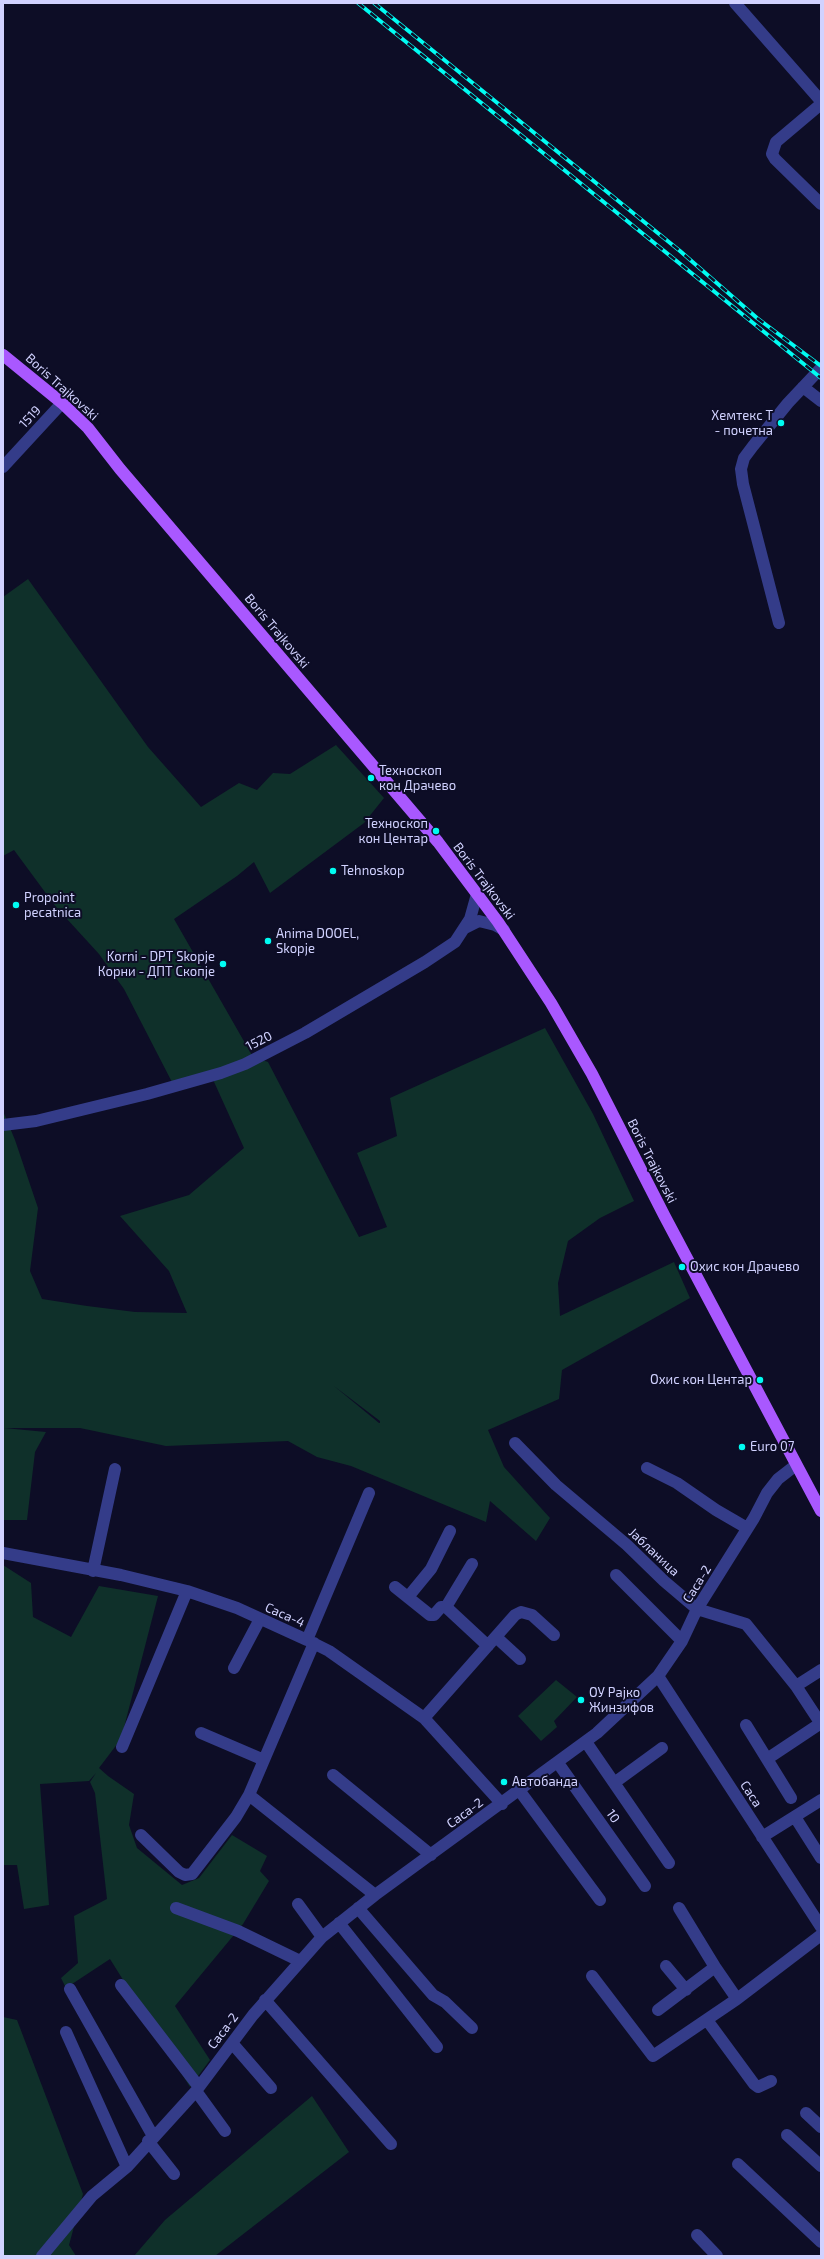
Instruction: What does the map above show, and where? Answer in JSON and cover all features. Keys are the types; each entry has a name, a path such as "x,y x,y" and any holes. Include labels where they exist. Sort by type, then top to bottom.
{"main road":[{"name":"Boris Trajkovski","path":"3,355 62,403 88,428 120,469 414,814 504,930 551,1003 592,1074 664,1215 821,1511"}],"street":[{"path":"735,3 821,101"},
{"path":"821,104 776,142 772,154 821,204"},
{"path":"780,623 743,484 741,469 744,458 753,446 821,368"},
{"path":"803,387 821,401"},
{"name":"1519","path":"3,467 62,403"},
{"name":"1520","path":"3,1125 36,1121 147,1094 221,1074 245,1064 305,1033 425,962 454,942 465,928 477,894"},
{"path":"465,928 479,921 495,925 504,930"},
{"name":"Јабланица","path":"515,1443 556,1485 697,1609 746,1624 796,1686 821,1724"},
{"name":"Саса-2","path":"42,2256 92,2196 127,2167 197,2089 266,2000 322,1937 375,1895 586,1742 658,1676 682,1641 697,1609 767,1493 778,1480 796,1465"},
{"path":"647,1468 677,1482 716,1510 747,1528"},
{"path":"93,1571 115,1469"},
{"path":"141,1835 179,1872 185,1875 192,1874 236,1817 249,1795 264,1760 369,1493"},
{"path":"408,1598 431,1569 450,1531"},
{"name":"Саса-4","path":"3,1553 121,1575 188,1591 237,1608 329,1651 424,1718 502,1804"},
{"path":"446,1607 472,1564"},
{"path":"616,1575 682,1641"},
{"path":"395,1587 430,1615 434,1615 441,1607 446,1607 492,1642 520,1660"},
{"path":"122,1747 188,1591"},
{"path":"424,1718 514,1615 521,1612 532,1614 554,1636"},
{"path":"234,1668 260,1619"},
{"path":"796,1686 821,1670"},
{"name":"Саса","path":"658,1676 821,1927"},
{"path":"767,1759 821,1724"},
{"path":"746,1725 791,1798"},
{"path":"201,1733 264,1760"},
{"path":"586,1742 669,1864"},
{"path":"614,1783 662,1748"},
{"name":"10","path":"558,1763 645,1886"},
{"path":"333,1775 431,1855"},
{"path":"520,1790 600,1900"},
{"path":"249,1795 375,1895"},
{"path":"762,1837 821,1800"},
{"path":"795,1817 821,1858"},
{"path":"298,1904 322,1937"},
{"path":"176,1908 272,1946 300,1961"},
{"path":"358,1908 433,1995 446,2002 472,2028"},
{"path":"678,1908 737,1999"},
{"path":"339,1923 437,2047"},
{"path":"592,1976 653,2056 737,1999 821,1935"},
{"path":"666,1966 686,1990"},
{"path":"658,2010 715,1967"},
{"path":"121,1985 197,2089 224,2131"},
{"path":"70,1989 151,2139 174,2174"},
{"path":"266,2000 391,2144"},
{"path":"707,2020 754,2084 758,2087 771,2081"},
{"path":"66,2032 127,2167"},
{"path":"232,2043 271,2088"},
{"path":"806,2113 821,2127"},
{"path":"787,2135 821,2166"},
{"path":"738,2164 821,2242"},
{"path":"697,2235 717,2256"}],"green space":[{"path":"28,579 148,747 201,807 239,783 257,790 273,773 290,774 336,745 384,798 364,823 270,893 254,862 237,876 174,919 253,1057 268,1062 359,1237 387,1227 357,1153 397,1136 390,1098 545,1028 593,1114 634,1201 600,1218 568,1241 558,1283 560,1316 674,1262 690,1298 562,1370 559,1399 488,1430 504,1467 550,1518 536,1541 490,1501 486,1522 351,1466 317,1457 288,1441 166,1446 80,1428 4,1428 46,1432 35,1452 27,1520 3,1520 3,1111 15,1140 38,1208 30,1271 42,1299 87,1306 135,1312 187,1313 169,1271 120,1216 189,1195 244,1148 210,1073 174,1086 124,989 99,954 56,907 14,850 3,856 3,597","holes":["334,1386 380,1421 379,1423"]},
{"path":"3,1565 31,1583 33,1617 71,1637 99,1586 158,1596 121,1739 99,1768 134,1794 129,1825 137,1848 182,1885 199,1878 232,1835 267,1856 260,1871 269,1881 243,1924 175,2006 210,2060 190,2087 110,1959 66,1988 61,1978 78,1963 74,1916 107,1899 95,1793 90,1782 96,1773 89,1781 40,1784 49,1905 24,1909 17,1865 3,1865"},
{"path":"556,1680 577,1697 554,1721 557,1727 541,1741 518,1716"},
{"path":"3,2017 17,2020 83,2194 69,2245 76,2256 3,2256"},
{"path":"312,2096 349,2152 215,2256 134,2256 165,2220"}],"railway":[{"path":"358,3 821,378"},
{"path":"374,3 680,251 757,318 821,366"}],"place":[{"name":"Хемтекс Т - почетна","path":"781,423"},
{"name":"Техноскоп кон Драчево","path":"371,778"},
{"name":"Техноскоп кон Центар","path":"436,831"},
{"name":"Tehnoskop","path":"333,871"},
{"name":"Propoint pecatnica","path":"16,905"},
{"name":"Anima DOOEL, Skopje","path":"268,941"},
{"name":"Korni - DPT Skopje Корни - ДПТ Скопје","path":"223,964"},
{"name":"Охис кон Драчево","path":"682,1267"},
{"name":"Охис кон Центар","path":"760,1380"},
{"name":"Euro 07","path":"742,1447"},
{"name":"ОУ Рајко Жинзифов","path":"581,1700"},
{"name":"Автобанда","path":"504,1782"}]}
